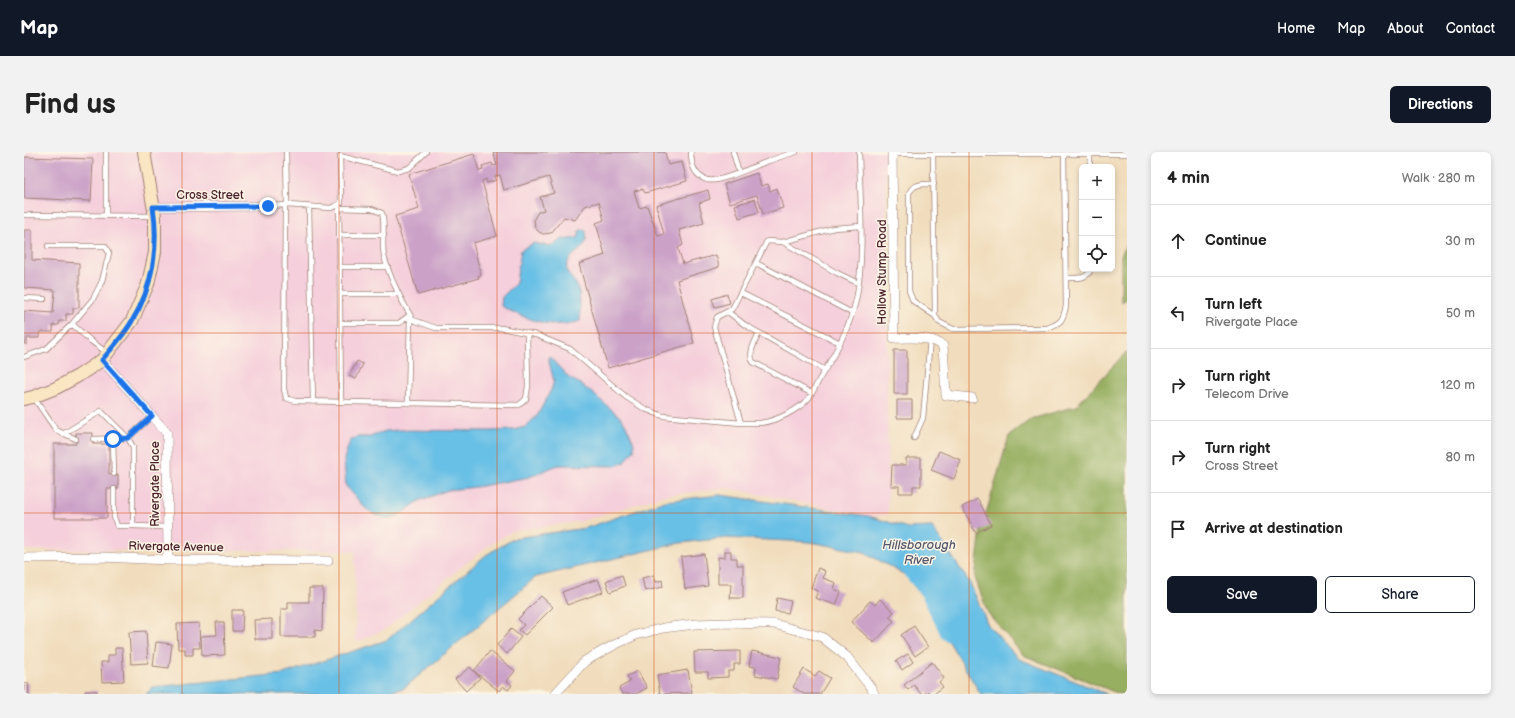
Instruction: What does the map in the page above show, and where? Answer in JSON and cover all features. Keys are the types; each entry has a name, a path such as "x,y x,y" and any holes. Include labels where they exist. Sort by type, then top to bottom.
{"street":[{"path":"29,398 56,388 78,376 105,357 132,321 148,284 155,252 154,212 144,152"},
{"name":"Hollow Stump Road","path":"892,153 894,338 930,339"},
{"name":"Cross Street","path":"154,212 268,206"},
{"path":"930,339 943,346 946,395 972,398"},
{"name":"Rivergate Place","path":"105,357 167,433 168,560"},
{"name":"Rivergate Avenue","path":"24,558 100,557 168,560 328,561"},
{"path":"555,694 585,661 636,635 664,628 696,624 727,623 774,624 822,637 847,657 872,689 874,694"}],"lane":[{"path":"106,152 106,216"},
{"path":"286,152 284,389 286,398 295,401 313,402 519,405 526,399 528,386 527,333"},
{"path":"341,402 338,206 341,203 340,154 398,171 409,168 426,152"},
{"path":"691,152 691,160 695,171 708,180 739,173 767,161 796,152"},
{"path":"733,152 739,173"},
{"path":"268,206 286,205 331,208 338,206 372,209 382,213 384,221 384,255 398,294 413,320 436,328 501,328 536,335 570,349 626,397 662,416 741,423 761,423 780,417 795,409 808,399 847,329 857,295 858,283 861,226 859,152"},
{"path":"892,153 1127,154"},
{"path":"933,154 935,316"},
{"path":"934,184 919,184 912,188 909,193 909,291 913,301 935,316 939,322 953,329 1047,328 1056,324 1064,317 1066,306 1064,154"},
{"path":"1090,154 1090,164"},
{"path":"309,207 313,402"},
{"path":"24,215 106,216 154,212"},
{"path":"741,423 714,327 717,317 732,309 767,242 783,242 834,228 861,226"},
{"path":"339,235 384,235"},
{"path":"783,242 831,270 858,283"},
{"path":"24,357 46,349 72,324 93,299 102,281 108,253 105,246 48,246"},
{"path":"756,263 852,313"},
{"path":"339,267 388,267"},
{"path":"1066,278 1081,278 1087,276 1089,272"},
{"path":"741,293 840,343"},
{"path":"340,294 398,294"},
{"path":"24,298 44,299"},
{"path":"728,312 745,325 825,370"},
{"path":"340,324 399,324 410,315"},
{"path":"408,403 410,315"},
{"path":"72,324 91,341 105,357"},
{"path":"759,333 751,353 750,358 753,362 811,393"},
{"path":"914,438 923,418 930,339"},
{"path":"29,398 44,411 56,430 76,439"},
{"path":"62,434 101,411 128,438 132,447 133,526"},
{"path":"93,439 128,438 152,416"},
{"path":"113,439 114,474"},
{"path":"114,489 114,517 117,526 167,527"}],"shaded area":[{"path":"24,152 886,152 888,515 868,516 728,488 665,495 582,521 513,531 485,548 384,630 356,642 355,551 24,550"}],"green space":[{"path":"1127,243 1127,299 1121,302 1121,255"},
{"path":"1127,351 1127,694 1119,694 1023,655 988,613 975,578 981,530 1009,436 1031,419 1076,406"}],"water":[{"path":"585,229 586,241 583,246 572,256 567,265 567,271 576,284 579,292 580,321 549,324 529,319 501,306 502,297 516,283 521,250 534,243 551,245 561,239 579,237 579,231"},
{"path":"549,356 569,378 579,383 592,393 618,415 625,423 634,443 634,450 625,462 614,466 558,465 529,477 476,487 448,490 419,501 398,516 387,518 375,515 365,508 346,486 344,459 350,441 358,437 370,437 386,431 399,430 491,431 513,430 525,427 537,416 551,390 554,381"},
{"name":"Hillsborough River","path":"720,495 868,516 908,528 932,527 970,583 988,625 1019,659 1107,694 981,694 942,630 937,593 864,552 810,542 726,538 680,543 536,577 404,688 379,694 146,694 153,687 283,674 387,640 486,555 515,538 586,528 665,501"}],"building":[{"path":"493,152 665,152 668,165 682,162 687,181 645,193 643,189 634,191 639,208 647,206 658,236 664,234 656,205 708,190 710,199 699,203 704,223 679,230 683,245 678,248 683,264 716,255 719,267 677,280 694,343 608,368 579,264 605,255 596,223 604,220 599,202 585,206 575,220 564,217 551,233 543,234 539,232 535,228 534,219 538,212 544,210 540,197 554,193 549,177 504,190 500,175 495,176 496,180 487,183 486,179 482,181 497,236 473,243 481,275 478,276 479,278 418,295 395,216 419,209 409,174 474,154 479,171 483,170 482,166 492,163 493,166 497,165"},
{"path":"24,157 93,159 91,201 24,198"},
{"path":"757,173 761,186 768,184 770,191 777,188 783,208 763,214 757,195 730,203 724,184"},
{"path":"755,199 759,212 739,218 735,205"},
{"path":"24,230 32,230 32,260 79,263 79,308 73,308 73,314 66,314 66,321 59,321 59,325 53,325 53,332 39,332 39,338 27,338 27,344 24,344 24,311 53,313 55,290 24,288"},
{"path":"727,294 730,303 715,307 712,299"},
{"path":"894,350 907,350 907,394 894,394"},
{"path":"357,361 363,364 356,379 349,376"},
{"path":"897,400 912,400 912,418 897,418"},
{"path":"76,433 93,433 93,444 109,444 109,474 118,474 118,489 107,489 107,518 54,518 54,444 76,444"},
{"path":"939,451 961,460 954,479 931,470"},
{"path":"906,458 921,458 921,486 913,486 913,493 899,493 899,486 891,486 892,465 906,465"},
{"path":"978,499 991,525 976,533 962,507"},
{"path":"725,551 731,551 731,558 737,558 737,565 743,565 743,598 730,598 731,584 718,584 718,557 725,558"},
{"path":"704,554 708,586 685,589 681,557"},
{"path":"818,568 825,571 823,578 836,583 834,589 841,592 836,605 815,598 818,591 811,588"},
{"path":"622,575 625,586 610,592 606,581"},
{"path":"654,575 656,582 662,580 663,587 645,591 642,578"},
{"path":"598,579 603,592 567,605 562,592"},
{"path":"309,588 323,588 322,631 315,630 315,637 281,637 281,609 288,609 288,602 309,602"},
{"path":"541,596 553,607 525,635 519,630 524,625 518,619"},
{"path":"777,598 791,601 788,613 775,611"},
{"path":"880,599 894,612 889,617 894,621 874,643 851,622 870,601 875,605"},
{"path":"232,610 243,610 242,631 232,631"},
{"path":"272,619 272,639 255,639 254,620"},
{"path":"216,622 224,622 225,655 202,656 201,636 217,635"},
{"path":"199,623 200,648 193,648 193,655 185,655 185,649 178,649 177,624"},
{"path":"914,626 928,647 915,656 901,635"},
{"path":"511,629 521,637 507,654 497,645"},
{"path":"146,631 148,663 131,664 129,632"},
{"path":"156,642 172,644 169,668 153,666"},
{"path":"115,648 122,648 124,681 102,682 101,662 108,662 108,655 115,655"},
{"path":"490,651 515,671 507,681 512,685 508,690 503,686 499,691 474,671"},
{"path":"740,651 740,664 734,664 734,671 728,671 728,677 708,678 708,672 695,672 694,652"},
{"path":"752,651 781,657 777,679 755,675 756,667 749,666"},
{"path":"908,654 913,662 902,670 896,661"},
{"path":"932,662 944,678 939,682 943,687 934,694 930,694 928,691 921,694 914,685 908,690 904,685"},
{"path":"470,667 480,678 466,691 455,679"},
{"path":"804,669 815,676 819,671 830,678 820,694 804,694 793,687"},
{"path":"688,670 692,693 660,694 657,675"},
{"path":"638,671 647,688 636,694 622,694 619,688 630,682 627,676"},
{"path":"24,683 28,683 29,694 24,694"},
{"path":"85,691 97,691 97,694 85,694"}],"waterway":[{"name":"Hillsborough River","path":"910,569 929,592 949,633"}],"route":[{"path":"113,439 128,438 152,416 102,360 132,321 148,284 155,252 156,234 153,207 268,206"}]}
